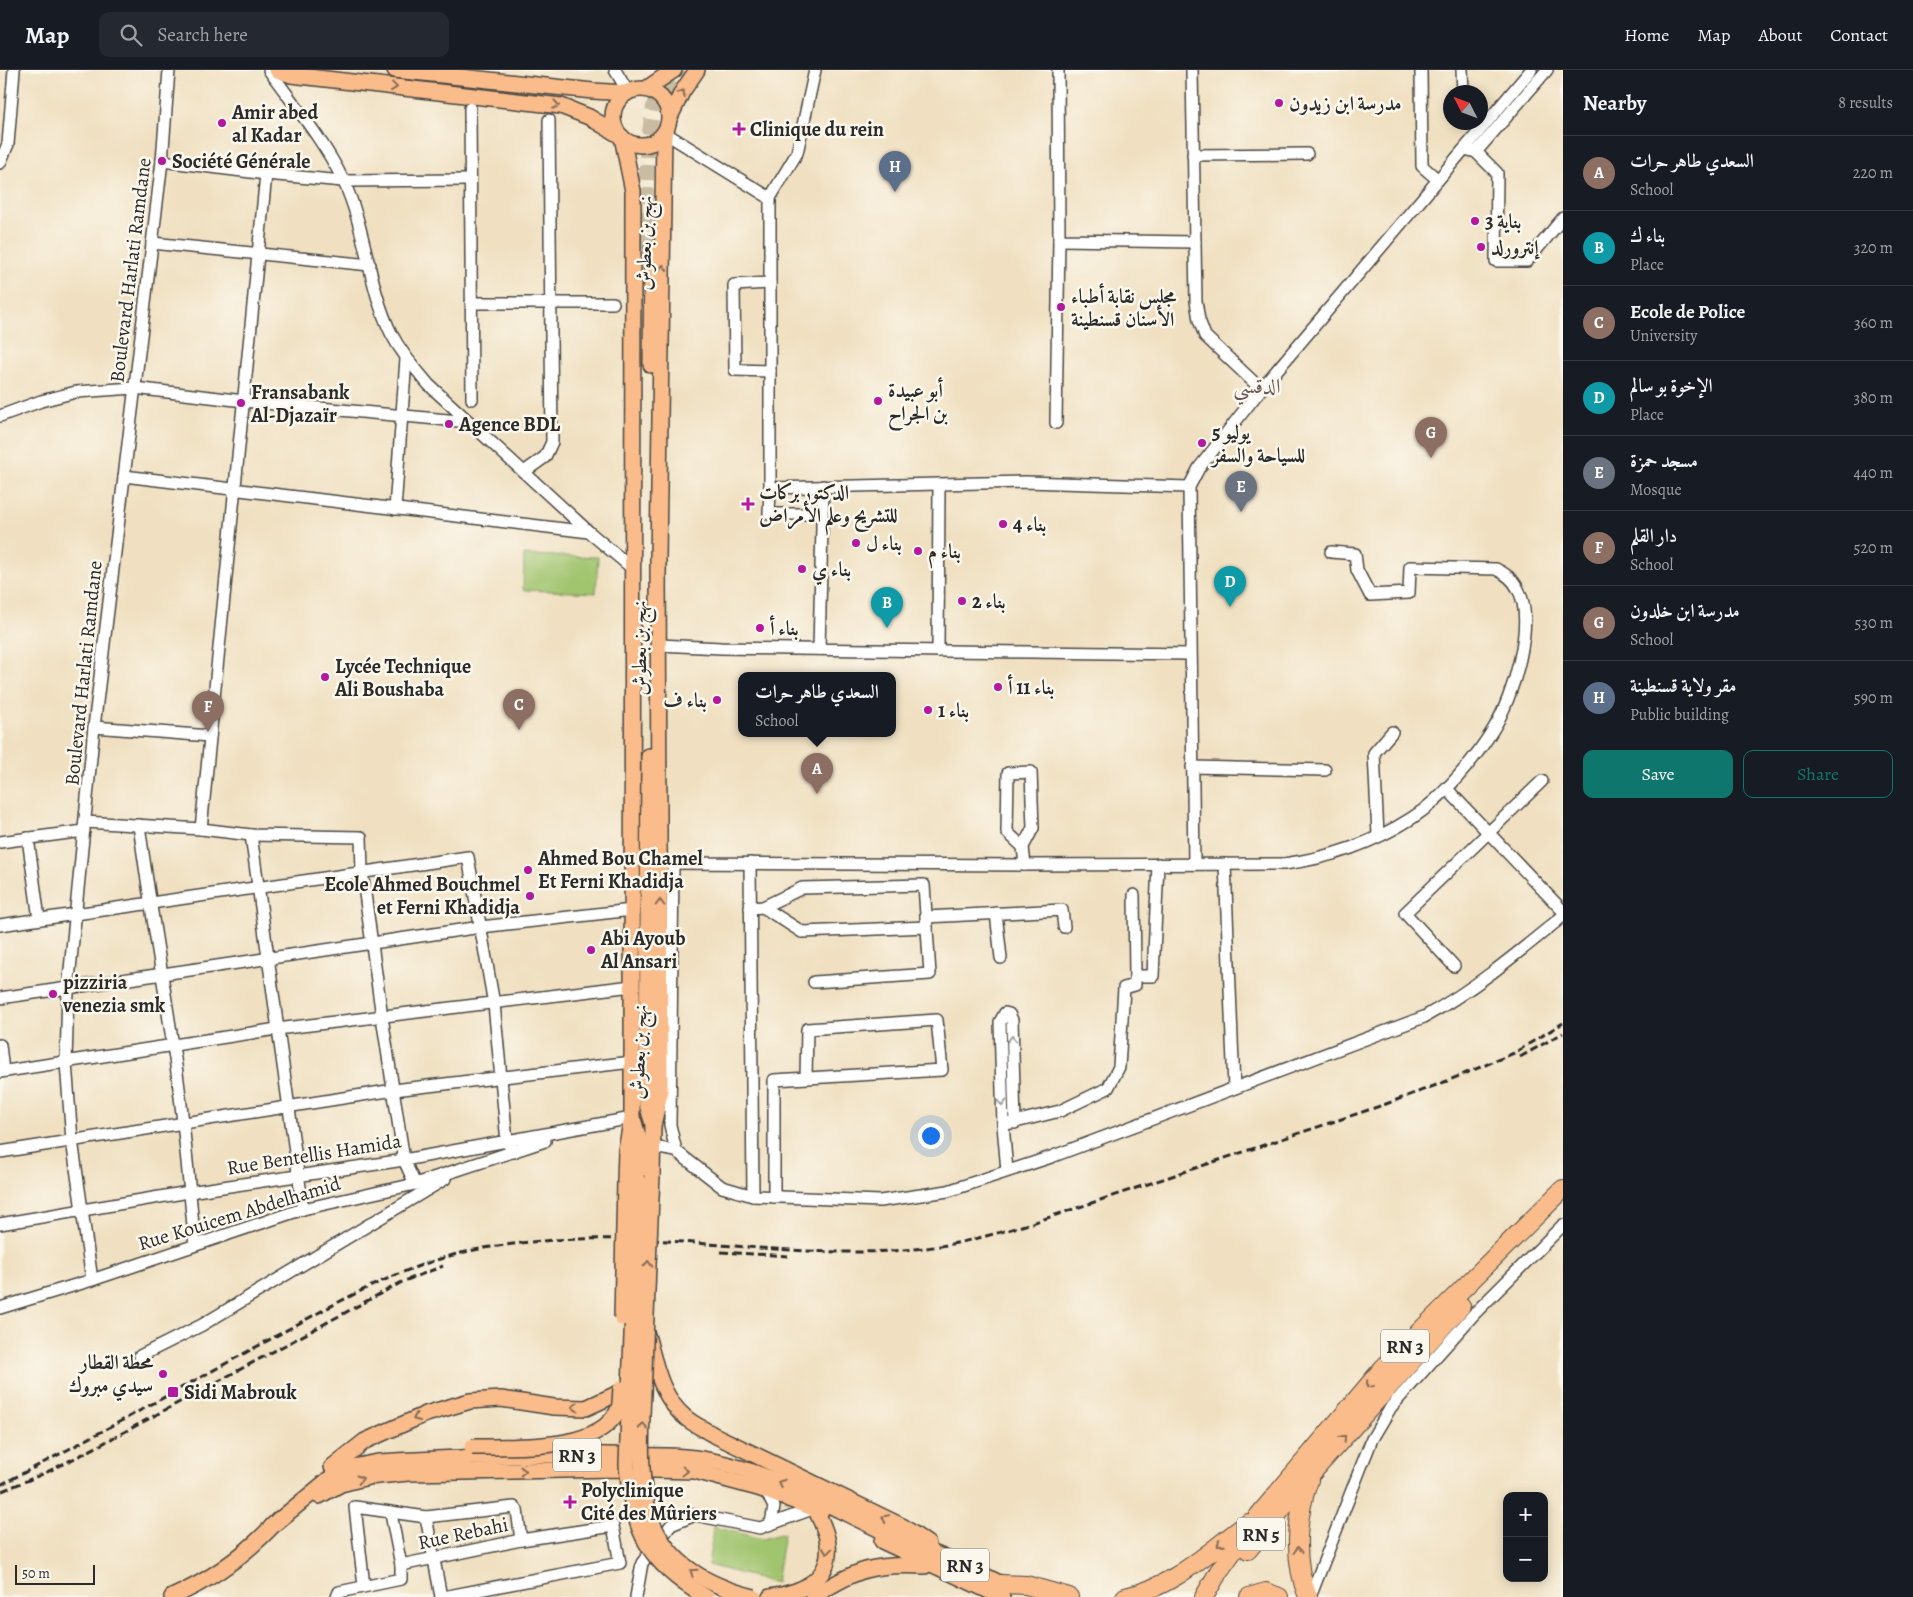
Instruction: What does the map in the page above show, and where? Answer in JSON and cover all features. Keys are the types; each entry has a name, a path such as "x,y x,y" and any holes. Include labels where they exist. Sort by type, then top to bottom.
{"highway":[{"name":"RN 3","path":"1125,1597 1147,1590 1196,1564 1259,1515 1383,1368 1563,1189"},
{"name":"RN 3","path":"1309,1597 1302,1582 1298,1542 1303,1496 1310,1475 1489,1276 1563,1202"},
{"name":"RN 5","path":"1216,1597 1258,1536 1310,1475"},
{"name":"RN 5","path":"1204,1597 1219,1571 1259,1515"},
{"name":"RN 3","path":"1001,1590 1026,1585 1069,1597"},
{"name":"RN 3","path":"1001,1590 1031,1597"},
{"path":"1249,1597 1266,1592 1279,1597"}],"main road":[{"path":"277,70 291,75 561,106 589,118 628,142 644,145 659,139 664,133 682,92 698,70"},
{"path":"395,70 593,91 627,92 646,89 674,70"},
{"path":"646,89 660,96 669,109 670,117"},
{"path":"620,136 614,122 614,109 627,92"},
{"name":"نهج بن بعطوش","path":"653,1126 660,1093 666,863 658,646 664,133"},
{"name":"نهج بن بعطوش","path":"620,136 633,191 632,1058"},
{"name":"نهج بن بعطوش","path":"632,1058 638,972 638,846 649,249 647,1104 653,1126"},
{"path":"632,1058 632,1118 640,1143 627,1465 630,1500 640,1531 653,1554 672,1574 706,1597"},
{"path":"332,1467 360,1455 376,1452 569,1441 587,1437 614,1417 620,1406 638,1179 652,1147 653,1126"},
{"path":"638,1179 646,1331 642,1423 646,1501 654,1525 670,1551 690,1571 712,1584 754,1597"},
{"name":"RN 3","path":"646,1331 659,1378 670,1399 685,1418 712,1434 902,1526 944,1556 956,1561 1001,1590"},
{"path":"272,1526 315,1478 365,1441 426,1414 470,1401 502,1400 554,1407 586,1408 620,1392"},
{"name":"RN 3","path":"172,1597 192,1588 219,1571 334,1475 353,1467 378,1462 539,1454 671,1456 713,1461 749,1470 795,1488 888,1534 956,1561"},
{"name":"RN 3","path":"272,1526 341,1484 368,1477 408,1473 612,1469 695,1471 766,1491 815,1508 932,1566 1001,1590"},
{"path":"814,1592 826,1563 828,1545 815,1508"},
{"path":"770,1597 814,1592 865,1568 887,1565 932,1566"}],"street":[{"path":"0,163 8,144 14,70"},
{"name":"Boulevard Harlati Ramdane","path":"92,1280 72,1140 66,1063 68,990 94,727 162,160 169,70"},
{"path":"269,70 316,136 343,180 391,332 406,359 429,385 589,532 633,569"},
{"path":"615,70 627,92"},
{"path":"815,70 797,153 770,198 769,514 822,514"},
{"path":"1056,423 1059,240 1058,70"},
{"path":"1192,70 1196,301 1199,320 1205,336 1260,389"},
{"path":"1421,70 1422,166 1438,180"},
{"path":"1462,70 1463,85"},
{"path":"1488,115 1531,70"},
{"path":"1194,863 1189,487 1199,468 1260,389 1438,180 1470,151 1547,70"},
{"path":"470,108 472,399"},
{"path":"524,472 540,462 552,442 549,120"},
{"path":"1470,151 1475,130"},
{"path":"664,133 770,198"},
{"path":"1470,151 1497,173 1496,261 1527,261 1563,218"},
{"path":"1193,155 1307,154"},
{"path":"162,160 266,174 343,180 469,180"},
{"path":"201,829 266,174"},
{"path":"1059,240 1195,242"},
{"path":"152,243 370,265"},
{"path":"770,283 734,285 735,370 770,371"},
{"path":"471,304 613,303"},
{"path":"395,509 400,415 406,359"},
{"path":"0,416 41,401 76,392 134,388 244,401 469,422"},
{"path":"124,476 589,532"},
{"path":"770,488 1026,482 1189,487"},
{"path":"938,651 939,484"},
{"path":"819,649 823,486"},
{"path":"676,1151 670,1125 666,863 1284,864 1318,860 1350,849 1413,817 1446,788 1470,761 1495,727 1509,692 1523,643 1524,610 1519,590 1509,576 1496,569 1410,567 1410,593 1370,594 1357,570 1354,554 1331,552"},
{"path":"658,646 1190,654"},
{"path":"94,727 210,736"},
{"path":"1378,835 1374,752 1392,732"},
{"path":"1192,768 1325,770"},
{"path":"1023,847 1007,832 1008,773 1031,772 1033,828 1023,847 1025,865"},
{"path":"1454,966 1405,913 1542,781"},
{"path":"1446,788 1563,911"},
{"path":"139,825 149,903 173,1046 183,1122 195,1245"},
{"path":"0,842 85,826 139,825 201,829 251,835 361,837 362,872 371,944 404,1160 415,1184"},
{"path":"251,835 303,1209"},
{"path":"28,838 40,919"},
{"path":"0,925 257,886 468,857 494,1004 501,1078 511,1147"},
{"path":"750,863 753,1196"},
{"path":"1135,976 1153,976 1158,864"},
{"path":"1225,864 1236,995 1234,1088"},
{"path":"750,908 763,907 802,888 924,885 930,974 814,982"},
{"path":"1009,1124 1060,1111 1108,1088 1119,1067 1124,988 1135,985 1134,895"},
{"path":"763,907 802,932 927,922 996,913 1062,910 1064,927"},
{"path":"0,998 68,990 160,974 481,927 632,910"},
{"path":"996,913 1001,958"},
{"path":"652,1147 676,1151 722,1187 753,1196 899,1199 948,1191 1234,1088 1424,1016 1455,999 1512,958 1563,916"},
{"path":"0,1045 2,1072 277,1029 494,1004 632,985"},
{"path":"774,1197 774,1080 942,1070 937,1020 807,1028 806,1078"},
{"path":"0,1152 394,1090 501,1078 632,1058"},
{"path":"1007,1062 1009,1124 1007,1171"},
{"name":"Rue Kouicem Abdelhamid","path":"0,1308 92,1280 303,1209 415,1184 463,1168 511,1147 575,1130 632,1118"},
{"name":"Rue Bentellis Hamida","path":"0,1224 189,1192 404,1160 511,1147"},
{"path":"140,1356 202,1325 463,1168"},
{"path":"1309,1597 1372,1439 1391,1408 1474,1314 1563,1225"},
{"path":"766,1491 774,1507 771,1523"},
{"path":"364,1586 354,1508 426,1517 514,1507 517,1510 521,1540"},
{"path":"636,1597 642,1563 671,1525 696,1516 760,1528 815,1508"},
{"path":"391,1514 401,1565"},
{"path":"426,1517 442,1597"},
{"name":"Rue Rebahi","path":"337,1595 364,1586 401,1579 401,1565 521,1540 613,1526 620,1563 442,1597"}],"green space":[{"path":"524,555 598,557 596,593 523,590"},
{"path":"714,1527 763,1539 784,1533 776,1583 708,1565"}],"tunnel":[{"path":"645,249 647,146 654,104 684,70"}],"railway":[{"path":"0,1485 313,1315 373,1285 434,1261 498,1246 573,1239 656,1240 841,1252 915,1249 960,1242 1032,1223 1386,1104 1514,1053 1563,1023"},
{"path":"1520,1057 1563,1033"},
{"path":"721,1252 788,1256"},
{"path":"2,1491 43,1474 89,1451 402,1282 443,1266"}],"place":[{"name":"مدرسة ابن زيدون","path":"1279,103"},
{"name":"Amir abed al Kadar","path":"222,123"},
{"name":"Clinique du rein","path":"739,129"},
{"name":"Société Générale","path":"162,161"},
{"name":"مقر ولاية قسنطينة","path":"895,192"},
{"name":"بناية 3","path":"1475,221"},
{"name":"إنترورلد","path":"1481,247"},
{"name":"مجلس نقابة أطباء الأسنان قسنطينة","path":"1061,307"},
{"name":"أبو عبيدة بن الجراح","path":"878,401"},
{"name":"Fransabank Al-Djazaïr","path":"241,403"},
{"name":"Agence BDL","path":"449,424"},
{"name":"5 يوليو للسياحة والسفر","path":"1202,443"},
{"name":"مدرسة ابن خلدون","path":"1431,458"},
{"name":"الدكتور بركات للتشريح وعلم الأمراض","path":"748,504"},
{"name":"مسجد حمزة","path":"1241,512"},
{"name":"بناء 4","path":"1003,524"},
{"name":"بناء ل","path":"856,543"},
{"name":"بناء م","path":"918,551"},
{"name":"بناء ي","path":"802,569"},
{"name":"بناء 2","path":"962,601"},
{"name":"الإخوة بو سالم","path":"1230,607"},
{"name":"بناء أ","path":"760,628"},
{"name":"بناء ك","path":"887,628"},
{"name":"Lycée Technique Ali Boushaba","path":"325,677"},
{"name":"بناء 11 أ","path":"998,687"},
{"name":"بناء ف","path":"717,700"},
{"name":"بناء 1","path":"928,710"},
{"name":"Ecole de Police","path":"519,730"},
{"name":"دار القلم","path":"208,732"},
{"name":"السعدي طاهر حرات","path":"817,794"},
{"name":"Ahmed Bou Chamel Et Ferni Khadidja","path":"528,870"},
{"name":"Ecole Ahmed Bouchmel et Ferni Khadidja","path":"530,896"},
{"name":"Abi Ayoub Al Ansari","path":"591,950"},
{"name":"pizziria venezia smk","path":"53,994"},
{"name":"محطة القطار سيدي مبروك","path":"163,1374"},
{"name":"Sidi Mabrouk","path":"173,1392"},
{"name":"Polyclinique Cité des Mûriers","path":"570,1502"}],"district":[{"name":"الدقسي","path":"1257,386"}]}
